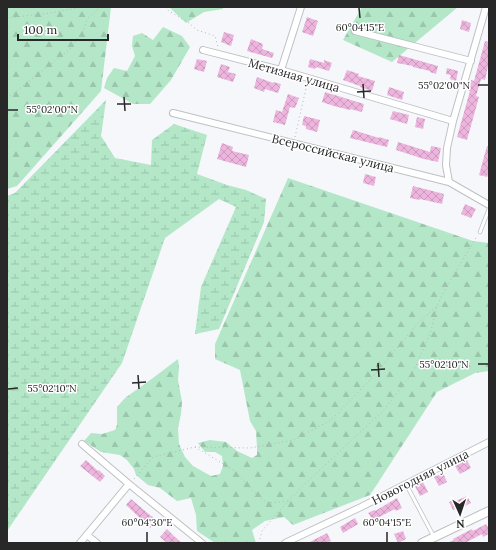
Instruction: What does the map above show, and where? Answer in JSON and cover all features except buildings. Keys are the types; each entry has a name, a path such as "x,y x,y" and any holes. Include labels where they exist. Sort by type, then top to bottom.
{"street":[{"path":"281,70 301,7"},
{"path":"449,182 446,165 447,148 453,121 486,7"},
{"path":"355,31 471,61"},
{"name":"Метизная улица","path":"203,50 281,70 453,121"},
{"name":"Всероссийская улица","path":"173,113 449,182 489,205"},
{"name":"Новогодняя улица","path":"286,543 489,442"},
{"path":"82,444 202,543"},
{"path":"80,543 129,484"},
{"path":"422,543 489,510"},
{"path":"87,535 97,543"}],"lane":[{"path":"480,232 489,209"},
{"path":"406,484 434,537"}],"path":[{"path":"7,18 50,13 83,7"},
{"path":"7,98 70,49 84,29 87,19 100,7"},
{"path":"165,7 197,30 215,36 218,47 217,54"},
{"path":"294,144 309,78"},
{"path":"258,543 262,531 289,501 319,470 383,411 407,380 416,366 431,331 437,306 444,291 480,232"},
{"path":"129,484 153,457 195,447 250,448 294,440 331,420 371,379 419,322 437,306"},
{"path":"195,447 236,471 254,492 267,502 289,501"}],"green space":[{"path":"7,7 111,7 101,91 17,186 7,189"},
{"path":"169,7 223,7 223,9 204,12 186,23"},
{"path":"362,7 458,7 392,62 343,40"},
{"path":"163,27 182,36 190,47 171,80 150,104 133,104 104,88 107,78 114,68 127,71 135,56 132,46 133,36 142,33 153,40"},
{"path":"106,100 101,136 115,158 151,165 152,140 174,124 207,135 197,174 246,190 266,199 264,222 219,329 195,334 201,287 236,207 219,199 165,238 122,363 7,531 7,196 15,193"},
{"path":"288,178 473,241 489,243 489,371 475,373 437,392 370,495 293,525 284,517 265,521 252,530 256,543 215,543 197,531 196,515 191,498 177,501 160,488 148,485 136,475 134,469 127,460 120,455 101,452 84,441 91,433 102,434 115,430 117,425 117,407 125,398 178,359 178,380 182,402 178,428 179,444 185,457 193,466 211,476 220,474 223,466 222,456 215,452 205,452 198,443 210,440 226,442 237,451 252,458 257,455 256,431 250,421 240,370 215,359 215,344"}]}
